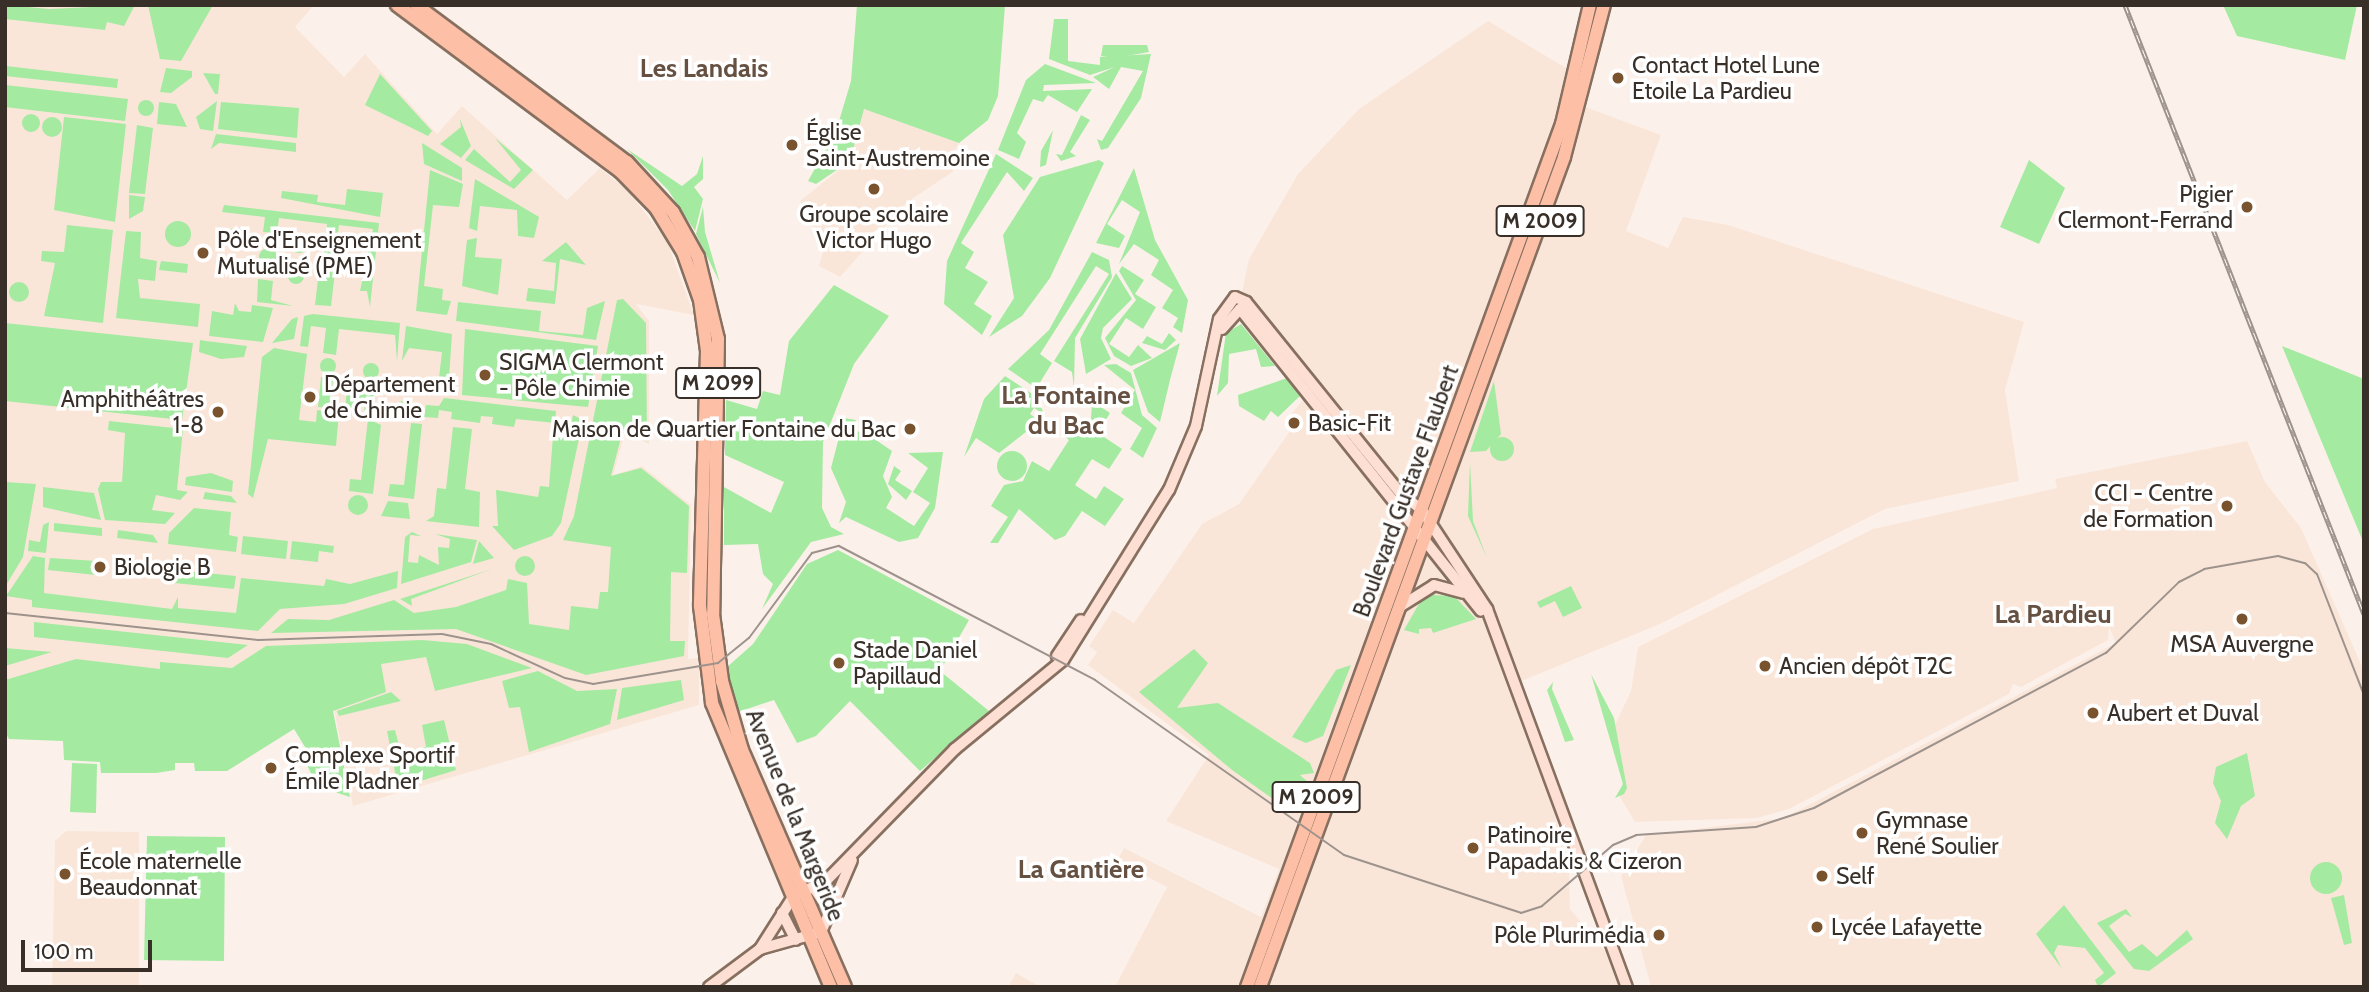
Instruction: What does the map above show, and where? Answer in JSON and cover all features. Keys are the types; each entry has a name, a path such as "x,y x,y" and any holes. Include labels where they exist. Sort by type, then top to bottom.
{"main road":[{"name":"M 2099","path":"397,5 571,127"},
{"name":"M 2099","path":"416,5 571,127"},
{"name":"Boulevard Gustave Flaubert","path":"1247,987 1562,124 1590,5"},
{"name":"Boulevard Gustave Flaubert","path":"1260,987 1423,546 1580,109 1604,5"},
{"name":"Avenue de la Margeride","path":"571,127 663,198 691,241 709,289 719,356 712,574 718,663 742,750 804,892 809,936 831,987"},
{"path":"760,949 782,913 804,892 855,855 955,749 1049,671 1091,612 1184,458 1226,302 1235,297 1245,302 1401,494 1421,509 1495,628 1592,882 1627,987"},
{"path":"1217,337 1240,309 1413,529 1423,546 1495,628"},
{"path":"1401,606 1434,585 1468,597"},
{"path":"709,987 760,949 809,936 832,916 841,879 855,855"},
{"path":"804,892 832,916"},
{"path":"782,913 809,936"},
{"name":"Avenue de la Margeride","path":"809,936 845,987"}],"shaded area":[{"path":"5,5 314,5 295,27 344,77 365,54 437,134 462,106 567,200 600,168 628,191 667,241 694,315 636,304 649,321 649,444 625,433 613,475 642,466 691,505 688,659 699,658 699,705 353,806 334,709 5,716"},
{"path":"1488,21 1576,74 1569,101 1661,135 1626,231 1668,248 1683,217 1728,225 2024,322 2005,390 2019,481 1885,509 1660,624 1514,684 1550,796 1569,873 1570,909 1606,952 1619,987 1115,987 1167,887 1117,861 1124,848 1261,917 1279,869 1166,821 1209,755 1088,665 1097,652 1089,646 1113,610 1134,623 1202,524 1239,504 1292,428 1284,423 1317,382 1242,292 1249,259 1298,174 1359,109"},
{"name":"Groupe scolaire Victor Hugo","path":"864,109 959,143 948,165 954,171 906,203 840,277 819,266 824,248 800,201 850,161"},
{"path":"2247,441 2265,482 2301,528 2364,671 2364,987 1651,987 1621,876 1646,835 1784,818 2116,643 2109,627 2108,640 2021,687 2013,684 2009,694 1789,809 1757,818 1635,822 1620,797 1624,772 1615,725 1631,691 1638,647 1873,529 2057,488 2055,479"},
{"path":"66,831 139,832 139,987 52,987 55,841"},
{"path":"1016,973 1030,981 1042,987 1008,987"}],"green space":[{"path":"5,5 49,9 135,5 124,26 107,22 105,30 5,19"},
{"path":"148,5 213,5 181,61 160,59"},
{"path":"857,5 1005,5 998,96 988,120 959,143 864,109 850,161 816,184 808,181 836,131 851,81"},
{"path":"2223,5 2357,5 2345,60 2237,36"},
{"path":"1054,19 1068,19 1068,61 1100,65 1100,57 1151,54 1141,98 1108,148 1101,150 1097,139 1102,141 1143,71 1121,67 1109,89 1093,77 1115,67 1090,75 1049,59"},
{"path":"1103,45 1147,45 1149,52 1115,58 1101,56"},
{"path":"1045,64 1096,83 1044,85 1043,91 1092,89 1077,112 1048,95 1043,102 1033,99 1017,133 1026,142 1019,159 998,150 1026,80"},
{"path":"6,66 118,79 117,88 5,76"},
{"path":"166,68 192,71 192,77 171,93 160,92"},
{"path":"203,73 220,74 218,94 215,94"},
{"path":"380,74 432,131 428,136 365,105"},
{"path":"5,85 128,99 125,121 5,107"},
{"path":"146,100 152,102 152,114 146,116 140,114 138,108 140,102"},
{"path":"217,101 213,131 200,129 196,117"},
{"path":"159,102 176,104 187,127 157,124"},
{"path":"221,102 299,108 297,138 218,129"},
{"path":"31,114 37,117 40,123 37,129 31,132 25,129 22,123 25,117"},
{"path":"1081,115 1090,120 1070,152 1076,156 1061,161 1056,154 1062,155"},
{"path":"48,117 56,117 62,127 56,137 48,137 42,131 42,123"},
{"path":"64,117 126,124 115,222 54,210"},
{"path":"460,119 471,146 461,158 440,144 461,127"},
{"path":"137,125 153,128 145,194 129,193"},
{"path":"1053,130 1046,165 1040,167 1041,151"},
{"path":"216,134 296,143 296,152 219,143 211,149"},
{"path":"495,138 533,170 514,189 465,160 474,149 510,182 521,170"},
{"path":"422,143 462,168 462,181 424,164"},
{"path":"627,149 682,186 697,174 703,156 703,179 694,187 703,199 695,231 668,190"},
{"path":"996,154 1033,178 1024,191 1007,172 961,243 974,252 965,268 988,282 974,304 992,316 982,335 944,304 947,261"},
{"path":"1099,160 1104,163 1050,278 1022,316 989,337 1014,298 1003,235 1040,177"},
{"path":"2029,160 2065,188 2039,244 2000,227"},
{"path":"1134,168 1155,240 1188,300 1182,333 1173,327 1178,318 1162,308 1173,290 1151,275 1159,260 1134,244 1119,264 1140,212 1122,200 1107,224 1125,236 1119,248 1096,243"},
{"path":"430,170 463,184 459,207 433,205 424,286 443,289 442,300 451,301 447,315 416,311"},
{"path":"475,179 539,217 534,238 518,236 517,210 480,206 477,231 469,228"},
{"path":"347,189 383,193 380,217 281,198 282,191 318,195 317,202 345,205"},
{"path":"129,195 145,197 143,211 129,219"},
{"path":"224,205 379,223 370,307 367,291 360,291 373,229 339,225 335,255 324,254 327,224 279,218 277,233 263,232 265,217 222,212"},
{"path":"703,207 705,232 720,283 696,234"},
{"path":"178,221 187,225 191,234 187,243 178,247 169,243 165,234 169,225"},
{"path":"67,225 113,230 103,323 44,316 55,263 41,261 42,251 64,252"},
{"path":"232,228 240,228 246,238 240,248 232,248 226,242 226,234"},
{"path":"126,231 141,232 140,258 157,261 155,281 138,279 140,298 200,304 198,327 116,318"},
{"path":"299,237 305,239 305,251 299,253 293,251 291,245 293,239"},
{"path":"477,238 475,257 502,259 498,295 462,286 467,240"},
{"path":"566,242 586,265 560,259 555,304 526,301 528,288 554,291 556,263 542,261"},
{"path":"268,248 274,251 277,257 274,263 268,266 262,263 259,257 262,251"},
{"path":"1092,252 1109,260 1112,277 1075,338 1074,387 1072,372 1054,361 1109,274 1096,266 1040,354 1052,363 1039,384 1059,397 1052,399 1008,369 1049,330"},
{"path":"161,261 188,264 187,273 159,270"},
{"path":"1122,266 1144,280 1135,294 1156,307 1143,329 1126,318 1109,344 1129,357 1138,345 1152,358 1131,366 1114,356 1105,338 1136,300 1119,271"},
{"path":"296,268 302,270 302,282 296,284 290,282 288,276 290,270"},
{"path":"319,270 335,272 331,306 315,305"},
{"path":"1116,273 1132,299 1103,328 1101,338 1111,359 1086,374 1080,339"},
{"path":"258,279 273,281 271,300 293,306 257,302"},
{"path":"19,282 26,285 29,292 26,299 19,302 12,299 9,292 12,285"},
{"path":"834,285 889,316 854,364 823,442 822,508 831,527 844,534 811,542 762,609 773,584 763,574 758,544 724,545 724,487 771,513 784,482 725,455 726,400 757,409 763,391 780,395 789,341"},
{"path":"623,299 646,323 647,441 623,430 611,476 641,468 689,506 687,573 671,572 670,641 685,641 684,656 586,675 456,629 271,633 288,619 329,620 394,600 414,613 456,607 506,590 508,579 527,583 529,624 569,630 571,606 598,609 600,592 608,592 611,547 563,540 574,516 617,300"},
{"path":"605,301 596,340 456,321 458,302 541,311 539,331 583,335 587,308"},
{"path":"235,303 239,311 251,312 252,305 273,308 263,342 209,336 212,311 233,315"},
{"path":"313,314 400,323 397,361 395,335 339,329 336,355 323,353 326,328 311,326 308,347 300,346 304,316"},
{"path":"298,317 294,339 272,343 292,319"},
{"path":"5,323 193,343 182,420 5,401"},
{"path":"1241,324 1275,366 1261,367 1256,349 1229,354 1228,383 1217,396 1226,333"},
{"path":"406,326 452,334 448,392 424,391 425,385 438,386 442,352 409,348 402,361"},
{"path":"465,329 598,346 588,407 462,395"},
{"path":"1169,333 1176,340 1165,350 1142,343 1147,336 1162,344"},
{"path":"200,340 247,346 244,357 221,359 199,352"},
{"path":"1180,343 1160,422 1148,412 1133,370"},
{"path":"2282,346 2364,379 2364,544"},
{"path":"274,348 307,354 299,420 316,422 317,410 339,413 336,446 268,439 253,498 248,494 262,357"},
{"path":"328,358 334,360 334,372 328,374 322,372 320,366 322,360"},
{"path":"368,363 374,363 379,371 377,377 368,379 363,374 363,368"},
{"path":"1116,364 1131,373 1142,415 1157,428 1143,458 1130,449 1142,428 1121,413 1135,390 1104,365"},
{"path":"1005,376 1037,397 1044,414 1034,408 1030,414 1040,421 999,453 976,438 964,457 984,399"},
{"path":"321,377 333,378 330,408 318,407"},
{"path":"1287,378 1301,395 1278,417 1271,411 1264,421 1239,406 1238,395"},
{"path":"1494,381 1501,434 1486,451 1470,452"},
{"path":"347,388 374,391 372,413 364,412 365,404 345,410"},
{"path":"444,398 556,411 555,423 516,419 514,427 492,424 493,417 481,416 480,423 451,419 452,412 439,410 438,418 424,417 426,405 439,406"},
{"path":"399,401 422,404 420,417 408,415 409,407"},
{"path":"1092,401 1110,413 1098,433 1122,449 1109,469 1092,459 1075,485 1096,499 1104,486 1124,499 1105,526 1082,511 1065,536 1055,540 1019,509 998,543 990,543 1008,517 991,506 1004,485 1023,481 1032,461 1049,471 1069,440 1064,436 1091,420"},
{"path":"573,415 583,420 561,523 552,536 514,550 492,526 498,526 496,490 538,497 540,486 549,487 553,436 569,439"},
{"path":"844,418 856,420 853,432 863,431 892,451 883,476 892,497 886,508 914,526 930,503 913,492 928,468 908,453 943,452 935,508 918,538 899,542 846,517 839,523 846,502 831,468"},
{"path":"368,419 381,425 373,494 349,491 350,479 361,480"},
{"path":"109,421 183,429 177,490 188,492 180,500 156,495 152,510 175,513 165,524 105,520 98,489 101,482 122,482 125,433 108,430"},
{"path":"411,423 422,424 414,499 388,496 390,484 404,485"},
{"path":"453,427 472,429 465,489 480,492 479,527 426,521 434,516 437,488 446,489"},
{"path":"1502,437 1511,440 1514,449 1511,458 1502,461 1493,458 1490,449 1493,440"},
{"path":"1012,451 1022,456 1027,466 1022,476 1012,481 1002,476 997,466 1002,456"},
{"path":"1470,462 1473,521 1487,558 1468,516"},
{"path":"894,466 901,471 895,480 912,491 906,500 888,484"},
{"path":"211,473 233,481 232,492 185,485 186,477"},
{"path":"5,482 36,484 23,557 5,587"},
{"path":"43,487 94,493 101,520 43,507"},
{"path":"205,492 231,496 237,503 203,499"},
{"path":"358,495 365,498 368,505 365,512 358,515 351,512 348,505 351,498"},
{"path":"388,501 408,503 410,519 381,516"},
{"path":"194,508 231,512 229,535 238,537 236,552 168,544 169,533"},
{"path":"49,522 46,553 28,551 29,540 40,542 43,525"},
{"path":"54,523 102,528 102,536 54,531"},
{"path":"118,530 153,535 158,543 117,538"},
{"path":"412,532 421,536 410,535 408,562 418,563 419,555 439,565 438,547 449,548 450,539 435,534 477,540 471,562 401,584 405,537"},
{"path":"243,536 288,541 286,559 241,554"},
{"path":"292,541 334,546 333,553 319,551 318,562 290,559"},
{"path":"479,541 494,558 473,564"},
{"name":"Stade Daniel Papillaud","path":"838,550 969,620 940,671 989,711 920,771 850,701 816,736 797,743 774,700 735,713 726,668 753,644 807,564"},
{"path":"33,556 45,558 44,593 172,609 178,597 178,608 236,613 241,578 324,586 326,579 350,584 398,571 397,588 344,604 280,609 258,631 32,607 32,600 6,596"},
{"path":"525,556 532,559 535,566 532,573 525,576 518,573 515,566 518,559"},
{"path":"50,558 97,561 96,575 48,570"},
{"path":"492,569 411,599 412,606 400,599"},
{"path":"175,570 236,576 234,589 174,583"},
{"path":"1571,586 1582,608 1563,617 1555,601 1540,608 1537,602"},
{"path":"1432,595 1454,596 1476,619 1433,633 1431,628 1419,629 1419,634 1404,630 1420,602"},
{"path":"34,622 248,645 228,658 34,637"},
{"path":"422,640 467,644 532,668 435,691 426,657 381,664 386,692 333,711 350,797 317,786 307,765 313,760 294,729 227,771 195,771 194,763 175,763 175,770 156,773 101,773 100,762 64,760 63,741 9,739 5,732 5,680 76,659 160,669 160,662 232,668 266,646"},
{"path":"5,648 52,652 5,666"},
{"path":"1194,649 1208,663 1177,708 1218,703 1310,763 1314,773 1300,775 1310,784 1300,804 1287,799 1283,806 1232,770 1139,692"},
{"path":"1351,665 1323,736 1306,743 1292,737 1336,670"},
{"path":"538,671 577,691 617,689 610,724 529,752 520,707 509,708 502,681"},
{"path":"1591,674 1614,718 1627,788 1624,794 1615,798 1623,784"},
{"path":"681,680 684,700 617,720 622,688"},
{"path":"1553,682 1552,689 1574,740 1565,742 1547,690"},
{"path":"391,692 401,701 339,716 337,711"},
{"path":"444,720 456,770 398,788 387,731 395,730 401,753 426,747 422,725"},
{"path":"2247,753 2255,796 2241,806 2227,839 2215,823 2221,801 2213,783 2216,767"},
{"path":"72,763 97,764 96,813 70,812"},
{"path":"147,836 225,837 224,961 144,960"},
{"path":"2326,862 2337,867 2342,878 2337,889 2326,894 2315,889 2310,878 2315,867"},
{"path":"2344,895 2352,943 2344,945 2331,898"},
{"path":"2064,905 2116,973 2098,987 2095,980 2104,973 2085,948 2058,945 2054,953 2062,969 2036,934"},
{"path":"2126,909 2132,917 2125,914 2109,926 2129,952 2142,944 2157,957 2187,930 2193,939 2149,971 2134,969 2097,923"}],"tram line":[{"path":"5,613 258,640 442,634 491,644 565,678 593,684 718,663 749,638 812,553 839,546 1095,680 1344,855 1521,913 1542,906 1613,845 1636,835 1756,827 1814,808 2106,653 2179,582 2204,569 2278,556 2305,563 2317,574 2364,695"}],"railway":[{"path":"2125,5 2364,614"}],"place":[{"name":"Contact Hotel Lune Etoile La Pardieu","path":"1618,78"},
{"name":"Église Saint-Austremoine","path":"792,145"},
{"name":"Groupe scolaire Victor Hugo","path":"874,189"},
{"name":"Pigier Clermont-Ferrand","path":"2247,207"},
{"name":"Pôle d'Enseignement Mutualisé (PME)","path":"203,253"},
{"name":"SIGMA Clermont - Pôle Chimie","path":"485,375"},
{"name":"Département de Chimie","path":"310,397"},
{"name":"Amphithéâtres 1-8","path":"218,412"},
{"name":"Basic-Fit","path":"1294,423"},
{"name":"Maison de Quartier Fontaine du Bac","path":"910,429"},
{"name":"CCI - Centre de Formation","path":"2227,506"},
{"name":"Biologie B","path":"100,567"},
{"name":"MSA Auvergne","path":"2242,619"},
{"name":"Stade Daniel Papillaud","path":"839,663"},
{"name":"Ancien dépôt T2C","path":"1765,666"},
{"name":"Aubert et Duval","path":"2093,713"},
{"name":"Complexe Sportif Émile Pladner","path":"271,768"},
{"name":"Gymnase René Soulier","path":"1862,833"},
{"name":"Patinoire Papadakis & Cizeron","path":"1473,848"},
{"name":"École maternelle Beaudonnat","path":"65,874"},
{"name":"Self","path":"1822,876"},
{"name":"Lycée Lafayette","path":"1817,927"},
{"name":"Pôle Plurimédia","path":"1659,935"}],"district":[{"name":"Les Landais","path":"704,69"},
{"name":"La Fontaine du Bac","path":"1066,411"},
{"name":"La Pardieu","path":"2053,615"},
{"name":"La Gantière","path":"1081,870"}]}
